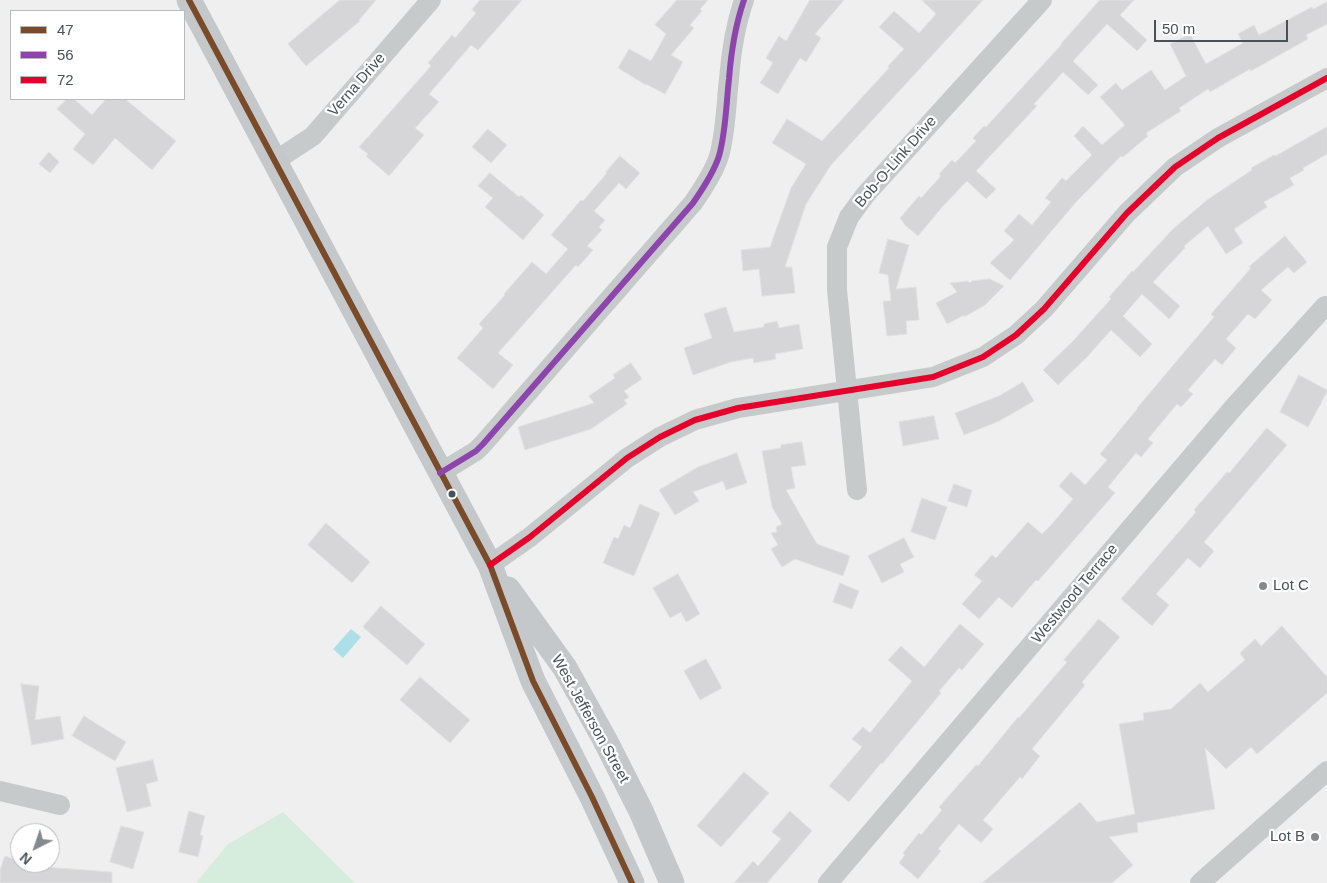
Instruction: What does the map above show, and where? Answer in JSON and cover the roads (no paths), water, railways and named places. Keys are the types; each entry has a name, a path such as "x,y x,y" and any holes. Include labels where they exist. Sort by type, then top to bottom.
{"main road":[{"name":"West Jefferson Street","path":"189,0 490,565 565,668 605,740 641,811 672,883"},
{"name":"West Jefferson Street","path":"490,565 532,681 592,797 632,883"}],"street":[{"name":"Verna Drive","path":"275,161 313,136 431,0"},
{"path":"440,473 483,444 688,208 704,187 718,157 726,117 732,50 738,16 744,0"},
{"name":"Bob-O-Link Drive","path":"857,490 837,290 837,247 849,217 866,194 1042,0"},
{"path":"490,565 530,537 627,458 660,437 695,420 738,408 933,377 983,357 1016,335 1044,309 1127,213 1175,167 1218,138 1327,78"},
{"name":"Westwood Terrace","path":"828,883 1234,407 1325,306"},
{"path":"1200,883 1327,771"},
{"path":"0,791 60,805"}],"water":[{"path":"351,629 361,637 343,658 333,649"}],"place":[{"name":"Lot C","path":"1263,586"},
{"name":"Lot B","path":"1315,837"}]}
